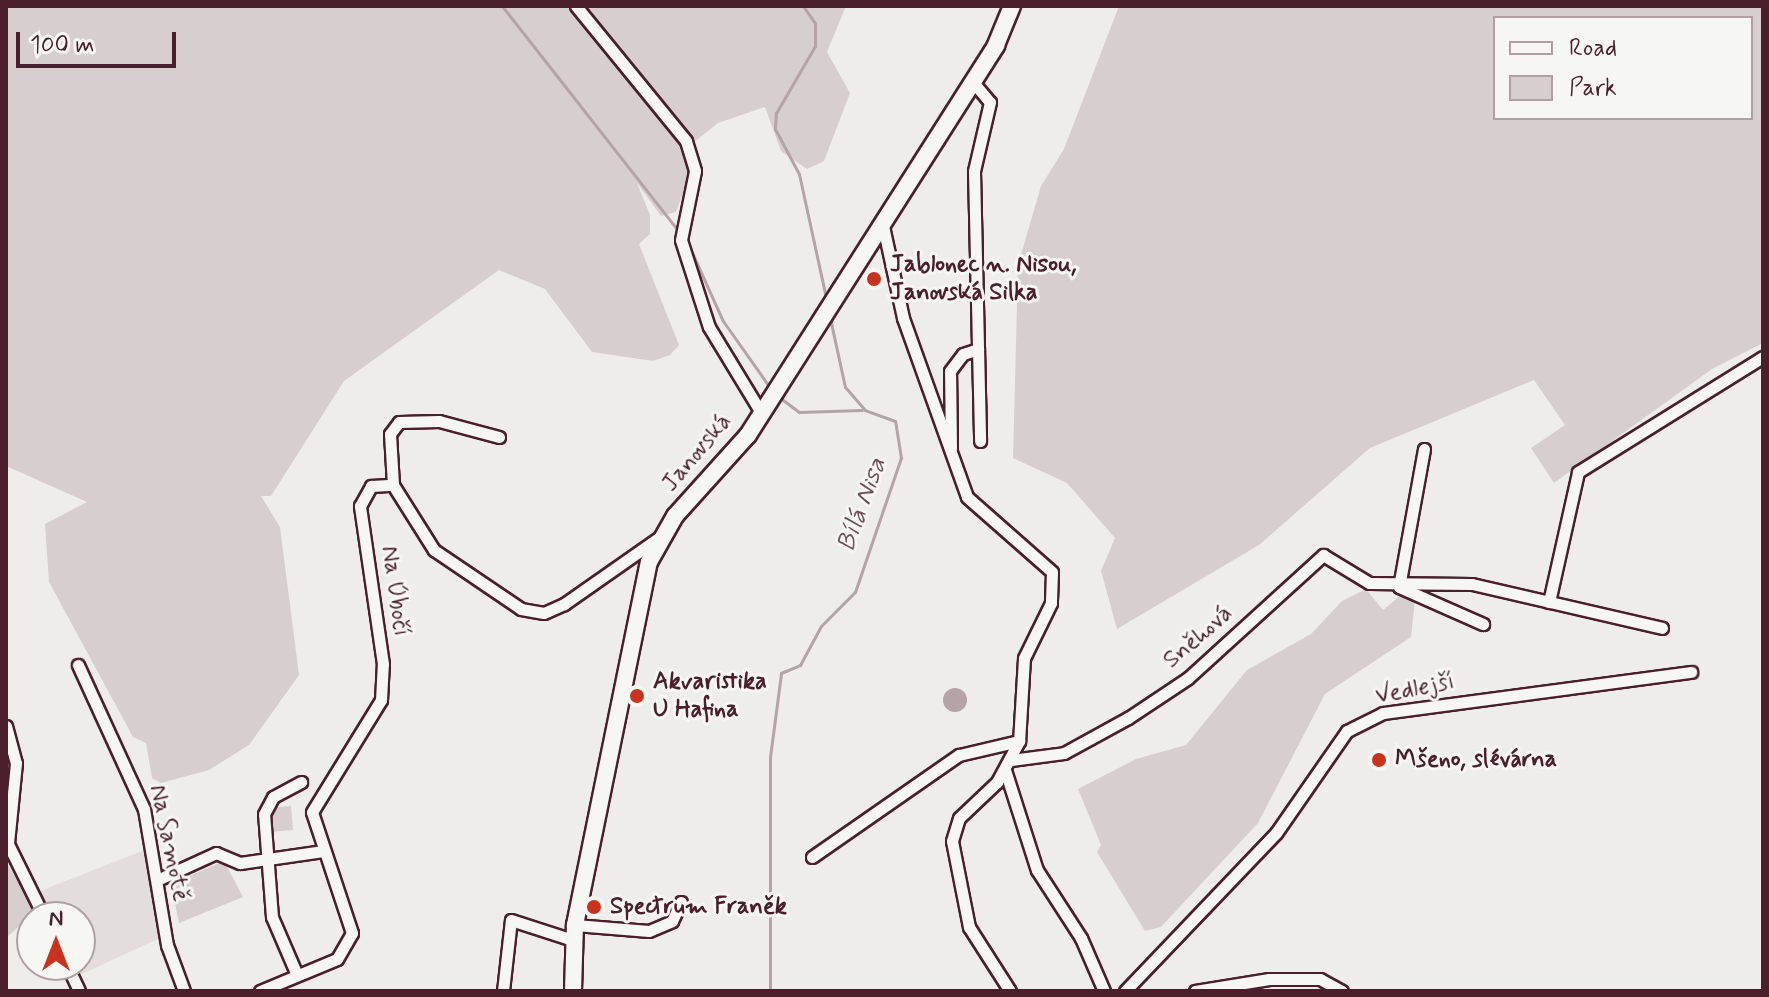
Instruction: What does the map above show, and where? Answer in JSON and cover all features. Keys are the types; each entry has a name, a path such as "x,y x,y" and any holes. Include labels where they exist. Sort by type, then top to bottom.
{"street":[{"path":"576,6 690,149 695,171 681,240 720,347 763,406"},
{"name":"Janovská","path":"573,991 574,932 649,562 661,536 730,457 883,226 973,82 1012,6"},
{"path":"973,82 990,102 974,171 980,441"},
{"path":"883,226 903,318 951,452 978,513 1052,572 1051,603 1024,658 1019,741 1008,765 959,818 952,841 969,927 1010,991"},
{"path":"951,452 950,371 963,354 978,349"},
{"path":"1549,602 1578,472 1763,357"},
{"path":"393,485 390,434 399,422 439,421 499,437"},
{"path":"1399,587 1424,449"},
{"name":"Na Úbočí","path":"260,991 337,959 352,933 323,851 314,806 381,700 384,680 361,498 371,486 393,485 434,550 534,613 564,604 661,536"},
{"name":"Sněhová","path":"1008,765 1064,753 1128,718 1188,678 1323,555 1348,577 1399,587 1483,624"},
{"name":"Sněhová","path":"1399,587 1472,584 1662,628"},
{"name":"Na Samotě","path":"78,665 144,809 169,954 184,991"},
{"name":"Vedlejší","path":"1125,991 1276,833 1347,731 1383,713 1691,672"},
{"path":"6,726 16,763 7,841 36,901"},
{"path":"812,857 959,755 1019,741"},
{"path":"1008,765 1037,870 1081,938 1104,991"},
{"path":"297,975 272,917 267,805 301,782"},
{"path":"157,880 216,853 237,863 323,851"},
{"path":"503,991 511,920 574,932 649,931 676,917 681,902"},
{"path":"1195,991 1269,979 1320,979 1342,991"}],"shaded area":[{"path":"955,688 963,692 967,700 963,708 955,712 947,708 943,700 947,692"},
{"path":"150,848 158,939 96,968 96,901 45,901 40,891"}],"green space":[{"path":"6,6 846,6 827,52 850,93 824,161 807,169 781,151 765,107 718,123 684,150 690,174 676,212 661,216 637,183 650,215 650,234 639,244 679,345 670,355 653,361 592,352 545,289 499,270 344,381 271,496 261,496 280,527 299,675 249,745 209,770 161,783 152,778 146,743 133,737 49,582 45,524 87,502 6,466"},
{"path":"1119,6 1763,6 1763,343 1712,369 1554,483 1531,448 1565,425 1534,380 1370,448 1259,545 1117,629 1101,571 1115,538 1067,483 1013,458 1018,265 1041,186 1064,149"},
{"path":"1366,589 1383,610 1401,595 1415,600 1411,637 1325,694 1258,823 1161,927 1145,931 1097,852 1101,845 1078,789 1136,759 1186,745 1247,670 1311,634 1342,601"},
{"path":"291,806 293,830 273,832 271,808"},
{"path":"224,861 243,897 179,923 171,884"},
{"path":"6,862 30,901 16,901 16,929 6,938"}],"waterway":[{"path":"502,6 679,232"},
{"name":"Bílá Nisa","path":"803,6 815,23 815,46 776,113 775,129 799,174 826,298"},
{"path":"685,237 723,321 771,389"},
{"name":"Bílá Nisa","path":"770,991 770,757 781,673 800,665 821,626 855,592 901,458 895,421 865,410 845,387 830,318"},
{"path":"779,397 799,412 862,410"}],"place":[{"name":"Jablonec n. Nisou, Janovská Silka","path":"874,279"},
{"name":"Akvaristika U Hafina","path":"637,696"},
{"name":"Mšeno, slévárna","path":"1379,760"},
{"name":"Spectrum Franěk","path":"594,907"}]}
